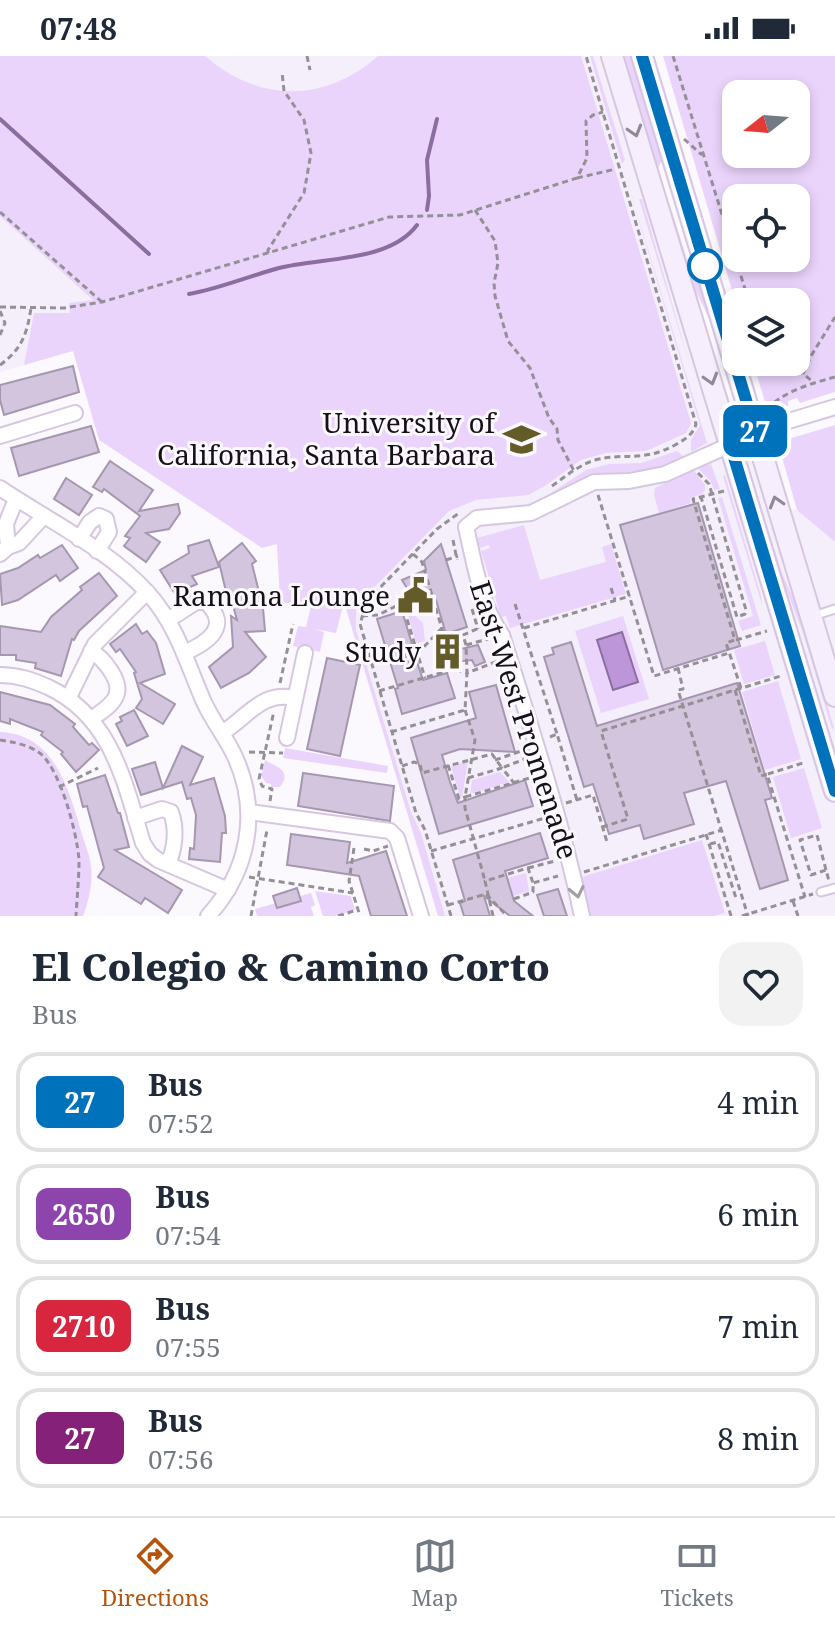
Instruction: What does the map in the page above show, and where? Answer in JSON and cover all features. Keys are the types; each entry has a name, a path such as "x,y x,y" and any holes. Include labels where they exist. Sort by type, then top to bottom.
{"main road":[{"path":"612,56 835,791"},
{"path":"642,56 835,696"}],"street":[{"path":"730,444 835,407"},
{"path":"0,436 75,413"},
{"name":"East-West Promenade","path":"582,916 570,857 502,635 493,623 466,527 483,517 531,513 594,482 659,476 730,444"},
{"path":"0,488 122,569 147,592 168,620 204,701 241,771 249,812 239,871 208,916"},
{"path":"4,551 6,524 16,499"},
{"path":"79,539 92,519 99,516 106,519 109,532 97,551"},
{"path":"4,551 19,543 43,517"},
{"path":"69,697 91,651 147,592"},
{"path":"168,620 196,602 206,602 211,607 216,624 212,637 184,653"},
{"path":"91,651 100,657 114,677 118,692 92,719"},
{"path":"285,746 305,653"},
{"path":"0,675 23,677 69,697 92,719 111,748 146,849 153,858 228,890"},
{"path":"222,733 267,698 295,698"},
{"path":"135,818 162,809 171,812 175,827 174,849 168,864"},
{"path":"249,812 384,829 394,833 421,916"}],"lane":[{"path":"652,185 679,177"},
{"path":"811,616 835,609"},
{"path":"821,892 833,888"}],"path":[{"path":"307,56 310,70"},
{"path":"544,493 574,471 597,460 651,456 682,441 695,430 696,420 586,56"},
{"path":"673,56 745,288"},
{"path":"268,253 304,193 311,153 308,132 297,106 284,91 282,72"},
{"path":"577,178 587,158 586,121 603,112"},
{"path":"684,139 705,158"},
{"path":"0,335 5,323 0,309 64,308 102,302 389,217 452,216 616,169"},
{"path":"475,210 495,241 498,263 495,296 508,341 530,368 549,418 557,429 558,440 574,471"},
{"path":"0,212 102,302"},
{"path":"0,365 15,354 22,344 31,307"},
{"path":"810,362 835,317"},
{"path":"806,376 813,382"},
{"path":"767,409 813,382 835,377"},
{"path":"682,441 687,452"},
{"path":"695,468 708,482 746,610 745,614 729,619"},
{"path":"724,491 693,499 735,640"},
{"path":"701,497 737,617"},
{"path":"600,501 654,676 729,653"},
{"path":"451,916 391,732 361,630 361,616 367,601 437,529 469,507"},
{"path":"713,536 722,533"},
{"path":"413,554 422,562 454,669"},
{"path":"724,574 734,571"},
{"path":"611,588 615,600"},
{"path":"514,631 630,596"},
{"path":"361,616 378,615 402,603 425,678"},
{"path":"515,604 577,800"},
{"path":"280,686 293,624"},
{"path":"488,625 463,635 467,673 465,710 475,740 465,808 493,916"},
{"path":"417,654 442,628"},
{"path":"741,688 726,643 767,631"},
{"path":"466,645 490,638"},
{"path":"379,691 454,669 467,673 504,659"},
{"path":"678,668 683,689 678,690 746,915 821,892"},
{"path":"602,827 628,819 601,731 781,676"},
{"path":"735,690 761,776 822,754"},
{"path":"269,805 272,789 262,786 259,779 275,706"},
{"path":"391,732 465,710"},
{"path":"547,737 557,734"},
{"path":"0,740 29,747 40,754 55,774 74,831 78,855 76,916"},
{"path":"246,753 285,746"},
{"path":"495,760 524,752"},
{"path":"402,766 414,762 420,764 422,773 492,754 514,783"},
{"path":"468,778 534,756"},
{"path":"448,765 459,799 539,775"},
{"path":"59,787 98,768"},
{"path":"767,774 805,897"},
{"path":"564,804 593,795 607,842"},
{"path":"431,851 552,815"},
{"path":"251,916 268,822"},
{"path":"578,874 722,830"},
{"path":"706,834 731,916"},
{"path":"826,870 811,875 800,840 817,835 833,888"},
{"path":"710,844 725,840"},
{"path":"718,842 736,898"},
{"path":"364,849 373,851 391,846"},
{"path":"354,848 349,881 360,916"},
{"path":"485,881 556,861"},
{"path":"514,899 533,892 528,868"},
{"path":"533,883 565,874"},
{"path":"249,877 353,893"},
{"path":"448,905 486,894"},
{"path":"486,894 507,916"},
{"path":"726,901 742,896"},
{"path":"793,901 798,916"},
{"path":"338,916 358,910"}],"shaded area":[{"name":"University of California, Santa Barbara","path":"0,56 617,56 698,322 774,506 797,510 835,542 835,916 442,916 331,557 73,351 0,372"},
{"path":"0,56 205,56 247,82 269,89 292,91 314,89 336,82 378,56 581,56 691,423 686,433 646,451 606,453 581,460 528,495 476,500 449,511 361,601 356,610 356,630 445,916 438,916 344,602 336,633 314,629 324,632 320,652 293,646 298,626 306,627 311,606 280,602 277,544 262,548 99,440 73,351 24,365 34,313 70,313 69,303 93,300 0,216"},
{"path":"590,56 593,56 625,160 622,164"},
{"path":"621,56 635,56 663,158 658,168"},
{"path":"663,56 835,56 835,392 800,403 797,398 788,401 788,406 772,406 765,402 757,376 810,376 810,288 731,288 727,272 810,272 810,184 722,184 722,256"},
{"path":"624,170 707,443 691,452 691,440 700,425"},
{"path":"639,199 642,199 690,366"},
{"path":"668,199 687,259 702,286 722,359 709,318 691,282"},
{"path":"835,425 835,542 797,510 780,450 785,440"},
{"path":"677,451 683,456 661,467 592,474 551,493 586,470 609,464 641,463"},
{"path":"746,462 782,573 802,619 832,729 803,633 774,558"},
{"path":"711,464 720,489 714,490 698,468"},
{"path":"693,469 705,485 702,494 690,498 691,503 659,513 655,488"},
{"path":"723,476 761,596 762,605"},
{"path":"722,497 761,625 742,631 738,621 753,616 718,498"},
{"path":"524,525 540,580 606,562 602,547 611,544 626,594 510,628 506,616 501,617 481,551 490,548 489,545 480,548 477,538"},
{"path":"410,599 410,611 423,623 425,641 416,643 404,601"},
{"path":"623,616 649,699 601,713 575,631"},
{"path":"622,632 638,682 613,690 597,640"},
{"path":"765,641 775,675 744,684 734,650"},
{"path":"778,681 801,759 765,770 742,692"},
{"path":"0,732 34,742 56,766 64,781 90,862 91,885 83,916 0,916"},
{"path":"285,748 388,766 387,773 283,758"},
{"path":"265,760 284,773 280,787 271,787 261,776"},
{"path":"468,761 462,797 460,797 451,766"},
{"path":"804,768 822,828 791,838 773,777"},
{"path":"500,772 509,782 470,794 472,780"},
{"path":"702,840 725,913 714,916 590,916 579,878"},
{"path":"526,873 529,891 513,896 511,889 503,891 500,880"},
{"path":"315,891 351,896 355,910 323,916"},
{"path":"311,893 315,905 311,907 314,916 257,916 255,909"}],"building":[{"path":"73,366 79,392 4,415 0,385"},
{"path":"91,426 99,452 19,476 11,448"},
{"path":"110,461 153,490 139,511 178,504 180,513 169,529 146,533 160,542 146,562 124,546 130,538 125,536 140,516 104,489 102,492 93,487"},
{"path":"66,478 92,495 79,515 54,499"},
{"path":"698,503 740,646 663,670 620,525"},
{"path":"209,540 219,567 192,576 197,584 175,594 160,570 189,553 188,546"},
{"path":"242,543 256,561 252,564 263,608 265,631 245,632 266,657 249,673 221,688 209,667 233,647 231,616 237,620 230,595 227,596 219,562"},
{"path":"441,544 467,627 446,634 436,600 410,611 410,593 402,580 426,570 424,561"},
{"path":"62,545 78,568 60,581 56,575 18,600 2,605 0,574 18,568 38,555 40,558"},
{"path":"99,573 117,596 72,639 61,676 35,668 36,663 16,660 16,655 0,655 0,626 41,632 51,617 82,590 80,587"},
{"path":"402,611 412,644 403,648 407,662 416,659 423,680 447,673 455,698 402,714 395,689 398,688 377,619"},
{"path":"136,624 142,634 147,631 156,643 165,674 140,683 175,704 163,724 136,708 142,699 136,672 120,649 116,652 110,644"},
{"path":"571,642 597,726 737,683 772,798 765,800 788,880 760,889 726,781 684,793 694,824 644,839 640,825 609,834 593,784 584,787 544,657 554,654 552,648"},
{"path":"478,645 485,662 475,666 472,660 454,662 439,654"},
{"path":"327,658 360,665 340,756 307,749"},
{"path":"496,685 515,752 460,749 442,755 450,782 458,803 525,780 533,806 439,834 411,738 476,718 469,692"},
{"path":"0,692 50,705 75,724 73,727 89,745 92,743 99,750 76,772 61,754 63,752 41,735 43,732 10,719 10,724 0,721"},
{"path":"134,710 148,736 127,746 116,724 122,721 120,717"},
{"path":"182,746 203,757 190,785 214,778 225,816 226,833 222,833 220,862 189,859 190,848 194,849 196,815 182,782 141,795 132,769 155,762 163,788"},
{"path":"303,773 394,786 390,821 298,806"},
{"path":"105,775 129,847 115,850 182,890 168,913 145,898 141,904 98,877 104,868 87,806 83,807 77,784"},
{"path":"540,833 548,858 505,871 514,901 533,916 510,916 484,896 490,916 464,916 460,903 465,901 453,860"},
{"path":"291,834 350,842 347,863 386,851 407,916 371,916 359,876 287,865"},
{"path":"297,888 301,901 277,908 273,896"},
{"path":"558,889 567,916 544,916 537,895"}],"waterway":[{"path":"0,119 149,254"},
{"path":"427,210 427,160 437,119"},
{"path":"189,294 279,268 372,252 405,237 417,225"}],"bus line":[{"name":"27","path":"642,56 756,433 730,444 835,791"}],"place":[{"name":"University of California, Santa Barbara","path":"521,439"},
{"name":"Ramona Lounge","path":"416,596"},
{"name":"Study","path":"447,652"}]}
